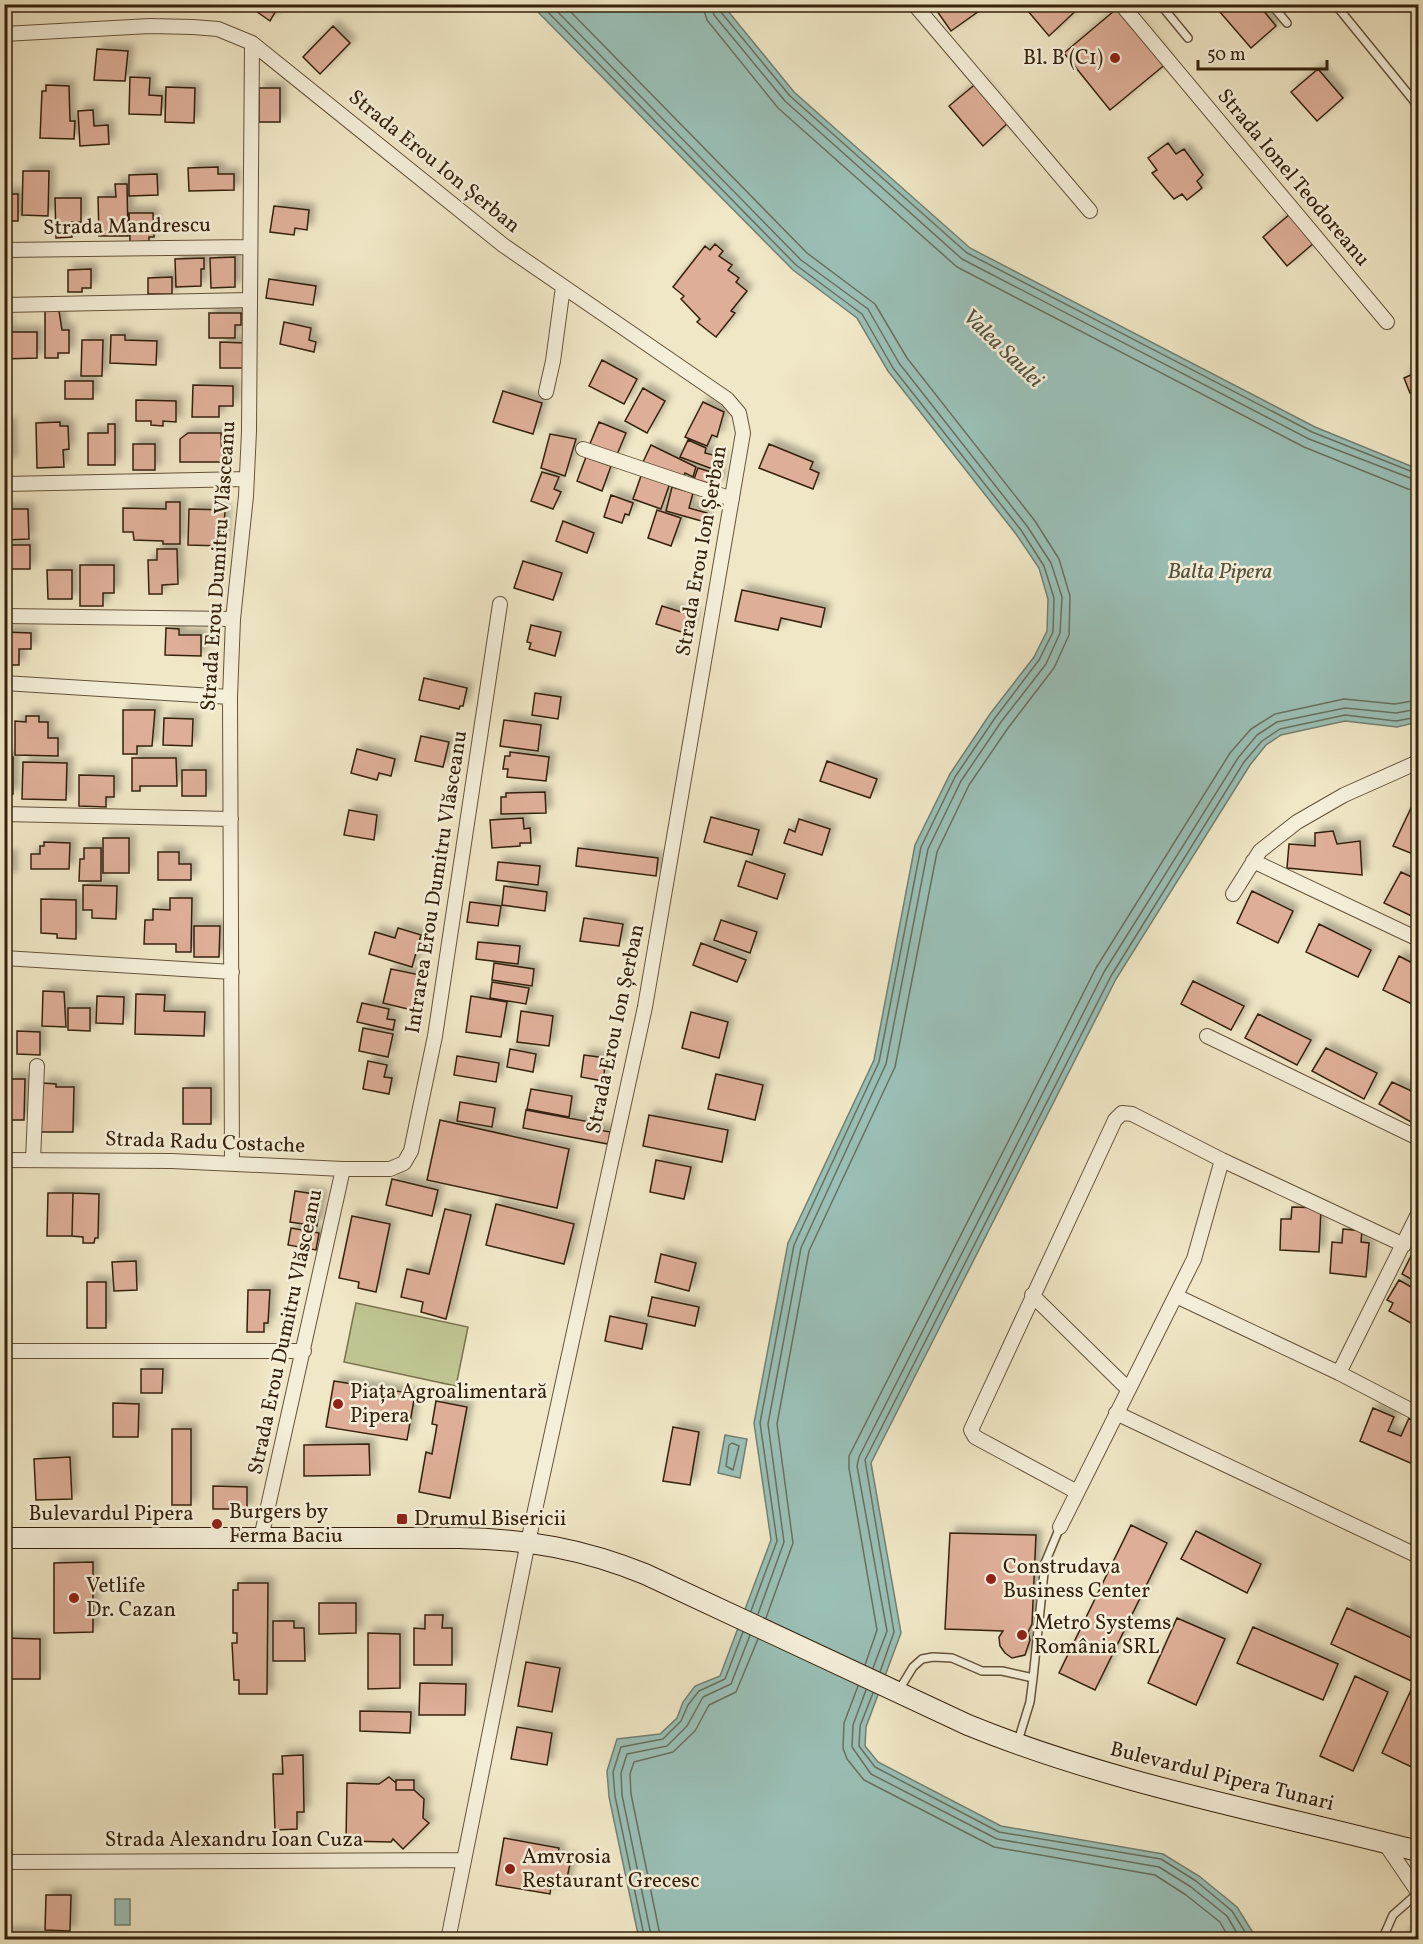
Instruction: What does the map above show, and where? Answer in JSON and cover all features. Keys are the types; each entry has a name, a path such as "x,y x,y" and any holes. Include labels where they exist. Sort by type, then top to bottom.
{"main road":[{"name":"Bulevardul Pipera","path":"4,1538 460,1538 559,1546 597,1556 645,1574 892,1689"},
{"path":"892,1689 1016,1744"},
{"name":"Bulevardul Pipera Tunari","path":"1016,1744 1129,1781 1419,1851"}],"street":[{"path":"914,4 1090,211"},
{"name":"Strada Ionel Teodoreanu","path":"1120,4 1387,322"},
{"name":"Strada Erou Ion Șerban","path":"4,34 150,26 193,27 218,30 252,43 503,245 727,399 739,413 743,433 645,1007 528,1542"},
{"name":"Strada Erou Dumitru Vlăsceanu","path":"232,1163 230,697 233,619 247,479 252,43"},
{"name":"Strada Mandrescu","path":"4,250 249,247"},
{"path":"546,392 554,361 563,287"},
{"path":"4,304 250,300"},
{"path":"583,449 732,499"},
{"path":"4,484 247,479"},
{"name":"Intrarea Erou Dumitru Vlăsceanu","path":"404,1163 411,1151 435,1036 500,604"},
{"path":"4,616 233,619"},
{"path":"4,683 230,697"},
{"path":"1233,894 1260,851 1297,822 1344,795 1419,762"},
{"path":"4,814 231,819"},
{"path":"1253,861 1419,939"},
{"path":"4,958 232,972"},
{"path":"1207,1036 1419,1138"},
{"path":"33,1160 37,1066"},
{"path":"1077,1492 975,1437 971,1430 1115,1120 1122,1113 1132,1114 1222,1160 1404,1245"},
{"name":"Strada Radu Costache","path":"4,1160 232,1163 343,1169 390,1169 404,1163"},
{"path":"1060,1527 1194,1259 1222,1160"},
{"name":"Strada Erou Dumitru Vlăsceanu","path":"261,1538 343,1169"},
{"path":"1339,1373 1419,1214"},
{"path":"1032,1295 1128,1389"},
{"path":"1176,1296 1339,1373 1419,1414"},
{"path":"4,1351 304,1351"},
{"path":"1116,1413 1419,1556"},
{"path":"448,1940 528,1542"},
{"path":"1384,1842 1419,1893"},
{"name":"Strada Alexandru Ioan Cuza","path":"4,1862 464,1860"}],"lane":[{"path":"1160,4 1188,38"},
{"path":"1271,4 1287,23"},
{"path":"1335,4 1419,106"},
{"path":"1016,1744 1030,1702 1034,1678 1046,1563 1060,1527"},
{"path":"892,1689 922,1659 933,1657 952,1658 982,1671 1002,1671 1034,1678"},
{"path":"1382,1940 1393,1915 1419,1893"}],"green space":[{"path":"356,1303 468,1327 456,1386 344,1362"}],"water":[{"name":"Balta Pipera","path":"531,5 723,5 794,92 970,248 1315,427 1418,469 1418,722 1397,727 1345,721 1281,735 1266,745 1250,765 1116,979 871,1463 901,1633 866,1727 865,1746 878,1762 1001,1826 1163,1854 1199,1876 1237,1907 1257,1939 639,1939 609,1797 607,1771 617,1739 660,1734 677,1718 683,1702 695,1686 720,1676 771,1540 754,1423 788,1243 874,1060 915,845 950,774 990,714 1034,657 1047,631 1048,599 1039,568 1016,534 888,371 857,318 793,270"},
{"path":"725,1435 747,1439 740,1478 718,1473"},
{"path":"115,1899 130,1899 130,1925 115,1925"}],"building":[{"path":"246,4 280,4 270,21"},
{"path":"932,4 975,4 979,11 951,31"},
{"path":"1022,4 1083,4 1049,36"},
{"path":"1213,4 1258,4 1276,26 1251,48"},
{"name":"Bl. B (C1)","path":"1120,6 1167,63 1110,110 1064,53"},
{"path":"333,26 350,43 320,74 303,57"},
{"path":"97,49 128,51 125,81 94,80"},
{"path":"1318,69 1343,98 1317,121 1291,92"},
{"path":"130,77 150,78 149,95 162,96 161,115 129,114"},
{"path":"978,82 1010,121 983,146 949,106"},
{"path":"46,85 69,86 70,121 75,121 74,139 40,138 42,91 46,91"},
{"path":"166,87 195,88 194,123 165,122"},
{"path":"259,88 280,88 280,122 259,122"},
{"path":"93,110 94,126 108,125 109,144 80,146 78,111"},
{"path":"1168,143 1176,154 1184,149 1203,175 1197,181 1202,188 1187,200 1182,194 1174,199 1152,173 1157,170 1148,158"},
{"path":"218,167 218,174 234,174 234,190 189,191 188,168"},
{"path":"23,171 49,171 48,216 22,215"},
{"path":"157,174 158,195 129,196 129,175"},
{"path":"115,184 127,184 128,236 99,236 98,197 116,197"},
{"path":"4,194 18,194 18,221 4,221"},
{"path":"55,198 81,198 81,222 72,222 72,237 56,238"},
{"path":"274,206 309,210 307,230 295,228 294,235 270,232"},
{"path":"129,213 153,213 154,237 149,237 149,241 130,242"},
{"path":"1290,214 1314,243 1287,266 1263,237"},
{"path":"715,244 723,251 719,256 732,265 728,270 739,278 736,282 747,291 731,311 735,313 716,337 697,322 700,319 681,299 684,296 673,287 705,246 710,250"},
{"path":"235,257 235,287 211,288 210,258"},
{"path":"204,258 204,269 201,269 201,286 176,287 175,259"},
{"path":"91,269 91,288 82,288 82,292 68,292 68,270"},
{"path":"172,277 172,294 148,294 148,278"},
{"path":"269,279 316,286 313,305 266,298"},
{"path":"45,311 59,311 62,330 69,330 69,353 58,353 58,358 45,358"},
{"path":"209,313 241,313 241,325 235,325 235,338 209,338"},
{"path":"4,320 7,332 37,332 37,358 4,359"},
{"path":"284,322 311,328 309,340 316,342 314,352 280,344"},
{"path":"111,335 125,335 125,340 157,341 156,365 110,363"},
{"path":"82,340 103,340 102,376 81,376"},
{"path":"220,342 244,343 244,368 220,368"},
{"path":"602,360 637,379 624,404 589,386"},
{"path":"1418,372 1418,390 1410,393 1404,378"},
{"path":"65,381 93,381 93,399 65,399"},
{"path":"193,385 233,386 233,406 219,406 219,417 192,417"},
{"path":"643,388 665,401 647,433 625,421"},
{"path":"503,391 542,403 533,434 493,422"},
{"path":"136,400 176,401 176,422 163,421 163,426 151,425 151,421 136,421"},
{"path":"703,402 724,412 717,437 712,435 707,446 685,437"},
{"path":"60,422 60,426 68,426 69,449 63,450 64,467 37,468 36,423"},
{"path":"599,422 626,433 616,457 589,446"},
{"path":"4,424 10,424 11,462 4,462"},
{"path":"108,424 115,424 115,465 88,465 88,433 108,433"},
{"path":"188,433 221,433 222,462 180,462 180,439"},
{"path":"550,434 576,439 565,476 541,468"},
{"path":"688,440 706,448 705,453 721,457 718,471 680,457"},
{"path":"133,444 155,444 155,470 133,470"},
{"path":"769,444 813,462 810,469 819,473 813,489 759,468"},
{"path":"651,445 696,467 693,477 685,473 683,478 643,462"},
{"path":"586,457 611,466 602,491 577,481"},
{"path":"698,468 721,475 717,486 694,479"},
{"path":"542,472 559,477 554,489 561,492 553,509 531,501"},
{"path":"642,473 670,483 661,509 633,499"},
{"path":"672,487 693,493 689,508 707,513 705,522 666,511"},
{"path":"611,495 633,503 629,515 625,514 622,523 604,517"},
{"path":"166,502 180,502 180,544 134,540 133,532 123,532 123,508 166,509"},
{"path":"4,506 8,509 28,509 29,539 4,540"},
{"path":"189,509 225,510 223,546 188,545"},
{"path":"657,510 681,518 671,546 648,538"},
{"path":"563,521 594,533 587,553 556,541"},
{"path":"4,545 30,545 30,569 4,569"},
{"path":"157,549 177,549 178,584 162,585 162,594 149,594 148,560 157,560"},
{"path":"523,561 562,573 553,600 514,588"},
{"path":"80,565 114,565 114,593 103,593 103,606 80,606"},
{"path":"47,570 72,570 72,599 48,599"},
{"path":"742,590 825,608 821,627 781,618 778,630 735,621"},
{"path":"662,606 694,616 688,634 656,624"},
{"path":"531,625 561,632 555,656 529,649 531,643 527,642"},
{"path":"166,628 179,629 179,635 201,635 201,656 165,655"},
{"path":"4,632 31,633 31,649 19,649 19,665 4,665"},
{"path":"424,678 467,688 463,706 459,709 419,700"},
{"path":"535,693 561,697 558,719 532,715"},
{"path":"123,710 155,710 152,746 137,746 137,754 123,754"},
{"path":"26,716 39,716 39,722 48,722 48,738 58,738 58,756 15,755 15,721 26,722"},
{"path":"164,718 193,719 192,746 163,745"},
{"path":"504,720 541,725 538,751 500,746"},
{"path":"421,736 449,742 443,767 415,761"},
{"path":"357,749 395,759 391,776 379,773 377,780 351,773"},
{"path":"510,752 549,757 546,781 507,777 508,769 503,769 505,756 510,756"},
{"path":"4,757 13,757 13,794 4,794"},
{"path":"132,758 176,758 177,786 140,786 140,791 132,791"},
{"path":"827,761 877,779 870,798 820,781"},
{"path":"23,762 67,763 66,800 22,799"},
{"path":"182,770 206,770 206,796 182,796"},
{"path":"79,775 114,776 114,797 106,797 106,807 79,806"},
{"path":"545,792 546,813 501,814 501,797 506,797 506,793"},
{"path":"1411,808 1418,812 1418,856 1393,846"},
{"path":"349,810 377,815 374,840 344,835"},
{"path":"711,817 759,830 752,855 704,842"},
{"path":"523,818 524,829 530,828 531,843 492,848 490,820"},
{"path":"799,819 830,829 822,855 784,843 789,829 795,832"},
{"path":"1333,831 1337,844 1360,841 1362,875 1287,868 1289,844 1315,846 1315,833"},
{"path":"103,838 129,838 129,873 103,873"},
{"path":"44,842 70,843 69,869 31,869 31,854 40,854 40,846 44,846"},
{"path":"84,848 101,848 101,881 79,881 80,859 84,859"},
{"path":"578,848 658,858 656,876 576,866"},
{"path":"158,852 179,852 179,864 191,864 191,880 158,880"},
{"path":"4,856 11,856 11,877 4,877"},
{"path":"746,861 785,874 777,899 738,886"},
{"path":"498,862 540,866 538,885 496,880"},
{"path":"1401,872 1418,880 1418,919 1384,903"},
{"path":"83,885 117,886 116,919 92,918 92,910 83,910"},
{"path":"504,886 547,892 545,911 502,905"},
{"path":"1252,891 1293,911 1278,943 1237,923"},
{"path":"170,898 192,898 191,952 176,952 176,944 144,944 145,920 153,920 153,909 170,910"},
{"path":"41,899 76,900 76,939 57,938 57,934 41,933"},
{"path":"470,902 501,906 498,926 467,922"},
{"path":"584,918 623,924 619,946 580,941"},
{"path":"721,920 757,932 750,953 714,940"},
{"path":"1319,924 1371,950 1358,977 1306,952"},
{"path":"194,926 220,926 219,957 194,957"},
{"path":"398,928 421,935 412,967 369,954 375,932 395,938"},
{"path":"478,942 520,946 518,964 476,959"},
{"path":"701,943 746,960 737,982 693,965"},
{"path":"1399,956 1418,966 1418,1007 1383,990"},
{"path":"494,963 534,969 532,986 492,980"},
{"path":"391,969 420,975 412,1010 383,1003"},
{"path":"1193,981 1244,1006 1231,1030 1181,1004"},
{"path":"492,982 529,988 526,1004 490,998"},
{"path":"43,991 64,992 66,1027 42,1026"},
{"path":"136,994 165,995 164,1011 205,1012 204,1036 135,1034"},
{"path":"97,996 124,997 123,1024 96,1023"},
{"path":"471,996 507,1002 501,1037 466,1032"},
{"path":"362,1003 389,1009 387,1019 395,1020 393,1030 357,1022"},
{"path":"68,1008 90,1008 90,1031 68,1030"},
{"path":"521,1011 553,1016 549,1046 517,1042"},
{"path":"691,1012 728,1022 719,1058 682,1048"},
{"path":"1258,1014 1311,1040 1297,1065 1245,1038"},
{"path":"363,1028 393,1034 388,1057 359,1051"},
{"path":"17,1031 40,1032 40,1055 17,1054"},
{"path":"1326,1048 1377,1073 1364,1099 1312,1071"},
{"path":"510,1049 536,1054 533,1072 507,1067"},
{"path":"584,1055 606,1058 603,1081 581,1077"},
{"path":"457,1056 499,1063 496,1082 454,1075"},
{"path":"368,1061 387,1065 384,1077 392,1078 389,1094 363,1089"},
{"path":"716,1074 763,1085 755,1120 708,1109"},
{"path":"8,1079 25,1079 24,1120 7,1120"},
{"path":"1392,1082 1418,1094 1418,1126 1379,1104"},
{"path":"43,1083 56,1084 56,1087 74,1087 73,1132 39,1132"},
{"path":"183,1088 211,1088 211,1124 183,1124"},
{"path":"531,1089 572,1096 569,1117 527,1109"},
{"path":"460,1102 495,1108 492,1127 457,1121"},
{"path":"526,1110 590,1122 589,1128 610,1132 608,1144 523,1128"},
{"path":"649,1115 728,1130 722,1162 643,1146"},
{"path":"440,1120 569,1149 557,1208 427,1180"},
{"path":"656,1160 691,1167 684,1199 650,1192"},
{"path":"392,1179 438,1190 432,1216 386,1205"},
{"path":"295,1191 321,1195 317,1226 290,1222"},
{"path":"48,1193 73,1193 72,1236 47,1236"},
{"path":"73,1193 99,1194 98,1238 95,1238 94,1243 83,1243 83,1237 72,1236"},
{"path":"496,1204 574,1224 564,1264 486,1245"},
{"path":"1292,1207 1321,1208 1319,1252 1280,1250 1281,1219 1291,1219"},
{"path":"445,1209 471,1215 446,1319 421,1312 423,1302 401,1297 407,1269 429,1274"},
{"path":"352,1216 390,1224 376,1292 358,1288 359,1282 339,1278"},
{"path":"291,1228 319,1233 316,1250 288,1245"},
{"path":"1343,1229 1362,1231 1361,1242 1369,1243 1366,1277 1330,1273 1332,1242 1342,1243"},
{"path":"1418,1245 1418,1283 1402,1274"},
{"path":"661,1254 696,1263 689,1291 655,1282"},
{"path":"136,1261 137,1290 114,1291 112,1262"},
{"path":"1399,1280 1418,1291 1418,1327 1389,1311 1393,1303 1387,1300"},
{"path":"87,1282 106,1282 106,1328 87,1328"},
{"path":"248,1290 270,1290 268,1323 264,1323 264,1332 247,1332"},
{"path":"652,1297 699,1307 695,1326 648,1316"},
{"path":"610,1316 647,1324 642,1349 605,1341"},
{"path":"141,1369 163,1369 162,1393 141,1393"},
{"path":"334,1381 415,1394 407,1440 326,1427"},
{"path":"436,1401 467,1407 450,1498 419,1492 426,1452 432,1454 437,1425 432,1424"},
{"path":"113,1403 139,1404 138,1437 113,1437"},
{"path":"1373,1408 1394,1417 1388,1431 1401,1436 1409,1418 1418,1422 1418,1457 1415,1465 1360,1441"},
{"path":"673,1427 699,1432 690,1485 663,1481"},
{"path":"172,1429 191,1429 191,1505 172,1505"},
{"path":"369,1444 370,1475 304,1476 304,1445"},
{"path":"70,1457 72,1499 36,1500 34,1459"},
{"path":"213,1486 247,1487 247,1509 213,1509"},
{"path":"1131,1525 1167,1543 1095,1690 1059,1673"},
{"path":"1196,1531 1261,1564 1247,1593 1181,1559"},
{"name":"Construdava Business Center","path":"950,1533 1036,1535 1032,1624 1028,1632 1030,1640 1025,1655 1012,1658 1005,1653 1000,1646 999,1637 1003,1631 945,1629"},
{"name":"Vetlife Dr. Cazan","path":"93,1562 93,1632 54,1633 54,1563"},
{"path":"238,1583 268,1583 267,1694 239,1694 239,1680 234,1680 232,1643 237,1643 237,1633 233,1633 233,1590 238,1590"},
{"path":"319,1603 356,1603 356,1633 319,1634"},
{"path":"1347,1608 1418,1641 1418,1684 1331,1644"},
{"path":"425,1615 443,1615 442,1628 452,1628 452,1665 414,1665 414,1628 425,1629"},
{"path":"1177,1618 1225,1639 1196,1705 1148,1683"},
{"path":"273,1621 294,1621 294,1628 304,1628 305,1661 273,1661"},
{"path":"1253,1627 1338,1664 1323,1700 1237,1663"},
{"path":"368,1633 400,1634 400,1688 368,1689"},
{"path":"4,1638 40,1639 40,1679 4,1679"},
{"path":"526,1662 560,1668 552,1712 518,1706"},
{"path":"1355,1676 1388,1692 1353,1771 1320,1756"},
{"path":"420,1683 466,1684 465,1715 419,1715"},
{"path":"1412,1688 1418,1691 1418,1770 1382,1753"},
{"path":"360,1711 411,1712 410,1733 360,1731"},
{"path":"517,1727 552,1733 547,1765 511,1759"},
{"path":"303,1755 304,1812 297,1812 297,1829 275,1830 273,1774 283,1774 282,1756"},
{"path":"389,1777 396,1783 396,1790 414,1790 424,1799 423,1818 429,1823 403,1849 393,1839 391,1842 346,1841 347,1783 379,1784"},
{"path":"396,1780 414,1780 414,1790 396,1790"},
{"path":"504,1838 559,1848 557,1857 571,1859 565,1888 551,1886 550,1894 496,1885"},
{"path":"46,1895 71,1895 70,1931 45,1930"},
{"path":"1418,1927 1418,1940 1400,1940"},
{"path":"4,1933 36,1934 41,1940 4,1940"}],"place":[{"name":"Bl. B (C1)","path":"1115,58"},
{"name":"Piața Agroalimentară Pipera","path":"338,1404"},
{"name":"Drumul Bisericii","path":"402,1519"},
{"name":"Burgers by Ferma Baciu","path":"217,1524"},
{"name":"Construdava Business Center","path":"991,1579"},
{"name":"Vetlife Dr. Cazan","path":"74,1598"},
{"name":"Metro Systems România SRL","path":"1022,1635"},
{"name":"Amvrosia Restaurant Grecesc","path":"510,1869"}],"water label":[{"name":"Valea Saulei","path":"1002,349"}]}
